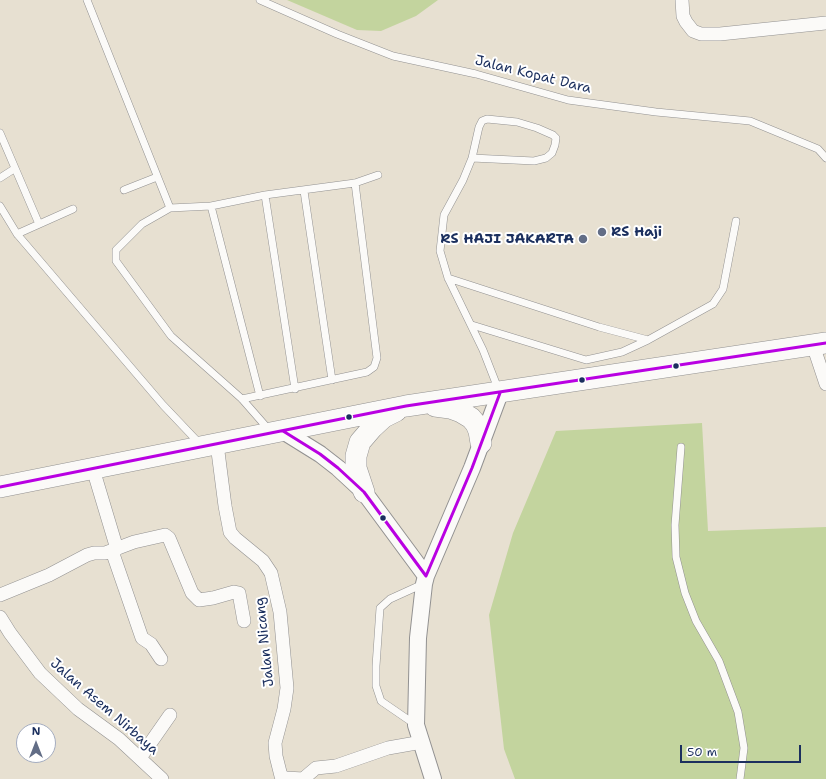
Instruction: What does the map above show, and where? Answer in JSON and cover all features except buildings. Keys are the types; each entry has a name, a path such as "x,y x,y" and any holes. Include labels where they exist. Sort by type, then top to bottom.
{"main road":[{"path":"0,487 410,406 819,344"},
{"path":"364,492 356,468 356,456 360,442 384,417 410,406 450,408 461,412 471,418 476,424 481,443"}],"street":[{"path":"682,0 683,16 686,22 693,31 701,34 720,34 826,22"},
{"path":"819,344 826,384"},
{"path":"433,779 416,725 418,638 425,580 500,393"},
{"path":"278,432 320,454 364,492 425,580"},
{"name":"Jalan Nicang","path":"210,446 230,532 262,561 271,573 280,612 287,688 284,709 274,743 281,776 286,778 302,779 316,768 336,766 388,748 422,742"},
{"path":"93,469 115,550 142,638 151,644 161,660"},
{"path":"0,595 48,575 94,553 115,550 134,542 165,535 169,538 192,593 199,600 234,592 239,593 244,621"},
{"name":"Jalan Asem Nirbaya","path":"0,617 40,673 78,708 119,740 162,779"},
{"path":"140,758 170,715"}],"lane":[{"path":"87,0 170,208"},
{"name":"Jalan Kopat Dara","path":"260,0 337,34 394,56 476,74 568,100 656,112 750,121 818,149 826,158"},
{"path":"472,158 534,161 546,158 552,153 556,138 553,135 530,126 501,120 487,119 482,121 479,127 472,158 463,180 444,215 440,251 448,278 472,325 500,393"},
{"path":"0,132 14,169 39,224"},
{"path":"0,178 14,169"},
{"path":"278,432 171,336 116,261 116,250 142,224 170,208 211,206 265,195 355,183 378,175"},
{"path":"124,190 157,177"},
{"path":"242,399 295,389 367,372 374,367 377,358 355,183"},
{"path":"304,191 332,380"},
{"path":"265,195 295,389"},
{"path":"0,206 17,234 163,405 210,446"},
{"path":"211,206 260,396"},
{"path":"17,234 73,209"},
{"path":"472,325 586,360 622,352 648,340 713,304 723,289 736,221"},
{"path":"448,278 599,327 648,340"},
{"path":"681,447 676,525 676,557 685,593 696,621 719,661 738,712 744,748 740,779"},
{"path":"416,725 381,701 376,686 376,666 380,608 390,599 425,580"}],"green space":[{"path":"287,0 438,0 416,16 381,31 357,30"},
{"path":"702,423 708,531 826,527 826,779 515,779 504,749 489,615 513,533 556,431"}],"transit line":[{"path":"0,487 406,406 826,343"},
{"path":"283,431 320,454 364,492 426,576 472,468 500,393"}],"place":[{"name":"RS Haji","path":"602,232"},
{"name":"RS HAJI JAKARTA","path":"583,239"}]}
